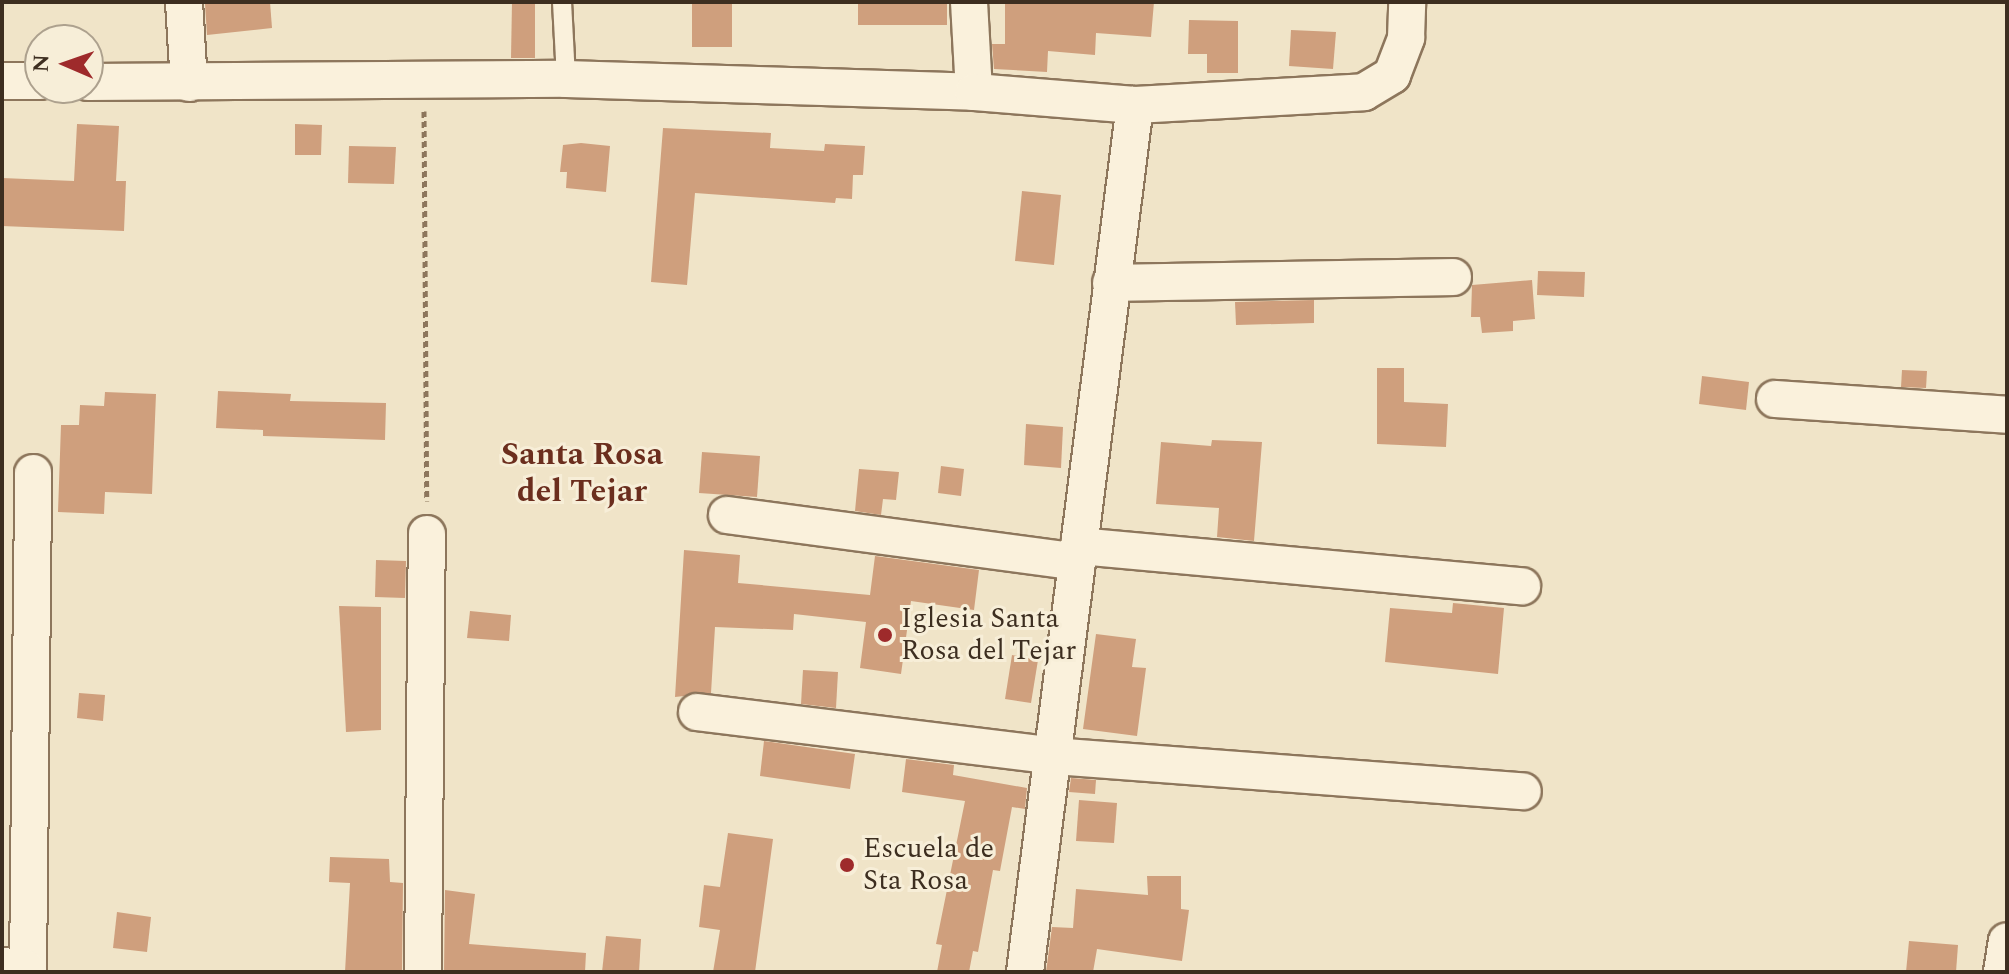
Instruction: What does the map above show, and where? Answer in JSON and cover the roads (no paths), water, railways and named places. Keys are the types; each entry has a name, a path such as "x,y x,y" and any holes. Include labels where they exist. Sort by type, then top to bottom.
{"main road":[{"path":"2,970 26,972"}],"street":[{"path":"184,2 189,83"},
{"path":"969,2 974,92"},
{"path":"104,82 566,79 974,92 1135,105 1364,92 1392,75 1406,38 1407,2"},
{"path":"2,81 24,81"},
{"path":"1025,972 1135,105"},
{"path":"1111,283 1453,277"},
{"path":"1775,399 2007,415"},
{"path":"26,972 33,473"},
{"path":"727,515 1078,554 1522,586"},
{"path":"423,972 427,534"},
{"path":"697,712 1053,756 1523,791"},
{"path":"2002,972 2007,941"}],"lane":[{"path":"562,2 566,79"}],"place":[{"name":"Iglesia Santa Rosa del Tejar","path":"885,635"},
{"name":"Escuela de Sta Rosa","path":"847,865"}],"district":[{"name":"Santa Rosa del Tejar","path":"582,474"}]}
